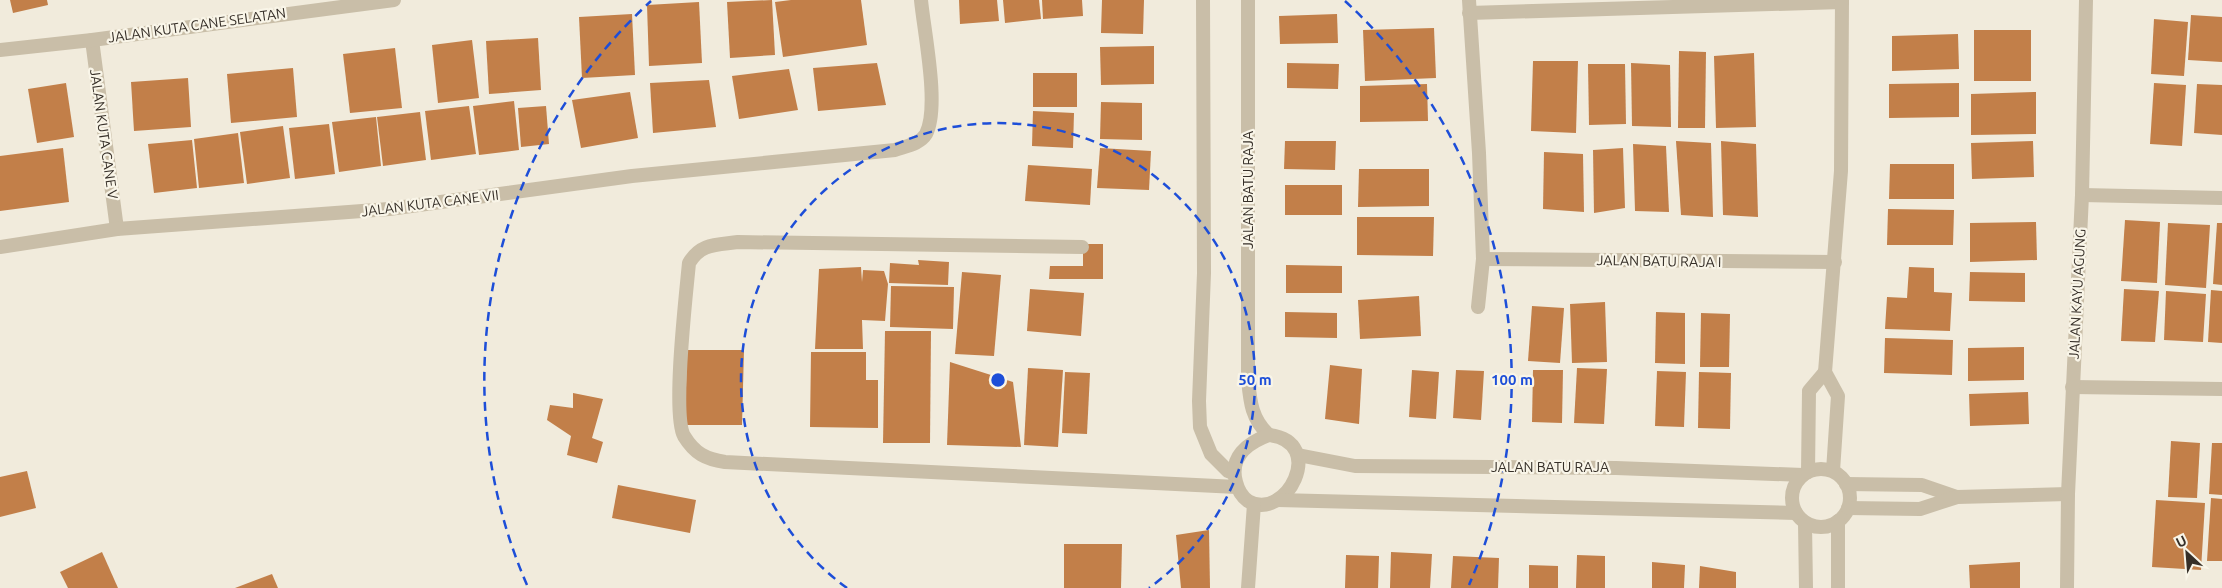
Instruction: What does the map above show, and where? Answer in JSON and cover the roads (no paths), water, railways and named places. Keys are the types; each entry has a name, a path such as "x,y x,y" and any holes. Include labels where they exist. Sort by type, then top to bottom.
{"street":[{"name":"JALAN KUTA CANE SELATAN","path":"0,50 92,40 306,5 394,0"},
{"name":"JALAN KUTA CANE VII","path":"0,247 117,229 389,209 632,176 896,150 916,143 925,135 932,104 920,0"},
{"path":"1203,0 1204,273 1199,401 1200,427 1211,454 1228,472 1233,473"},
{"name":"JALAN BATU RAJA","path":"1248,0 1248,379 1250,406 1269,435"},
{"name":"JALAN KAYU AGUNG","path":"2067,588 2072,387 2082,195 2086,0"},
{"path":"1478,307 1483,259 1479,153 1469,7 1842,1 1841,171 1825,372 1838,396 1833,471"},
{"name":"JALAN KUTA CANE V","path":"92,40 117,229"},
{"path":"2082,195 2222,198"},
{"path":"1082,247 738,242 712,245 699,250 689,263 680,379 680,419 683,435 702,457 725,462 1237,487"},
{"name":"JALAN BATU RAJA I","path":"1483,259 1835,262"},
{"path":"1806,473 1809,391 1825,372"},
{"path":"2072,387 2222,389"},
{"path":"1269,435 1282,437 1293,445 1298,455 1298,468 1293,484 1278,500 1264,506 1254,504 1242,497 1233,473 1237,458 1248,445 1269,435"},
{"name":"JALAN BATU RAJA","path":"1298,455 1355,466 1616,468 1806,473"},
{"path":"1278,500 1800,518 1821,527 1838,521 1848,508 1850,496 1846,484 1833,471 1820,469 1806,473 1796,483 1792,492 1792,503 1800,518 1806,588"},
{"path":"1846,484 1922,485 1956,497"},
{"path":"1848,508 1920,509 1956,497 2068,494"},
{"path":"1248,588 1254,504"},
{"path":"1838,521 1838,588"}]}
